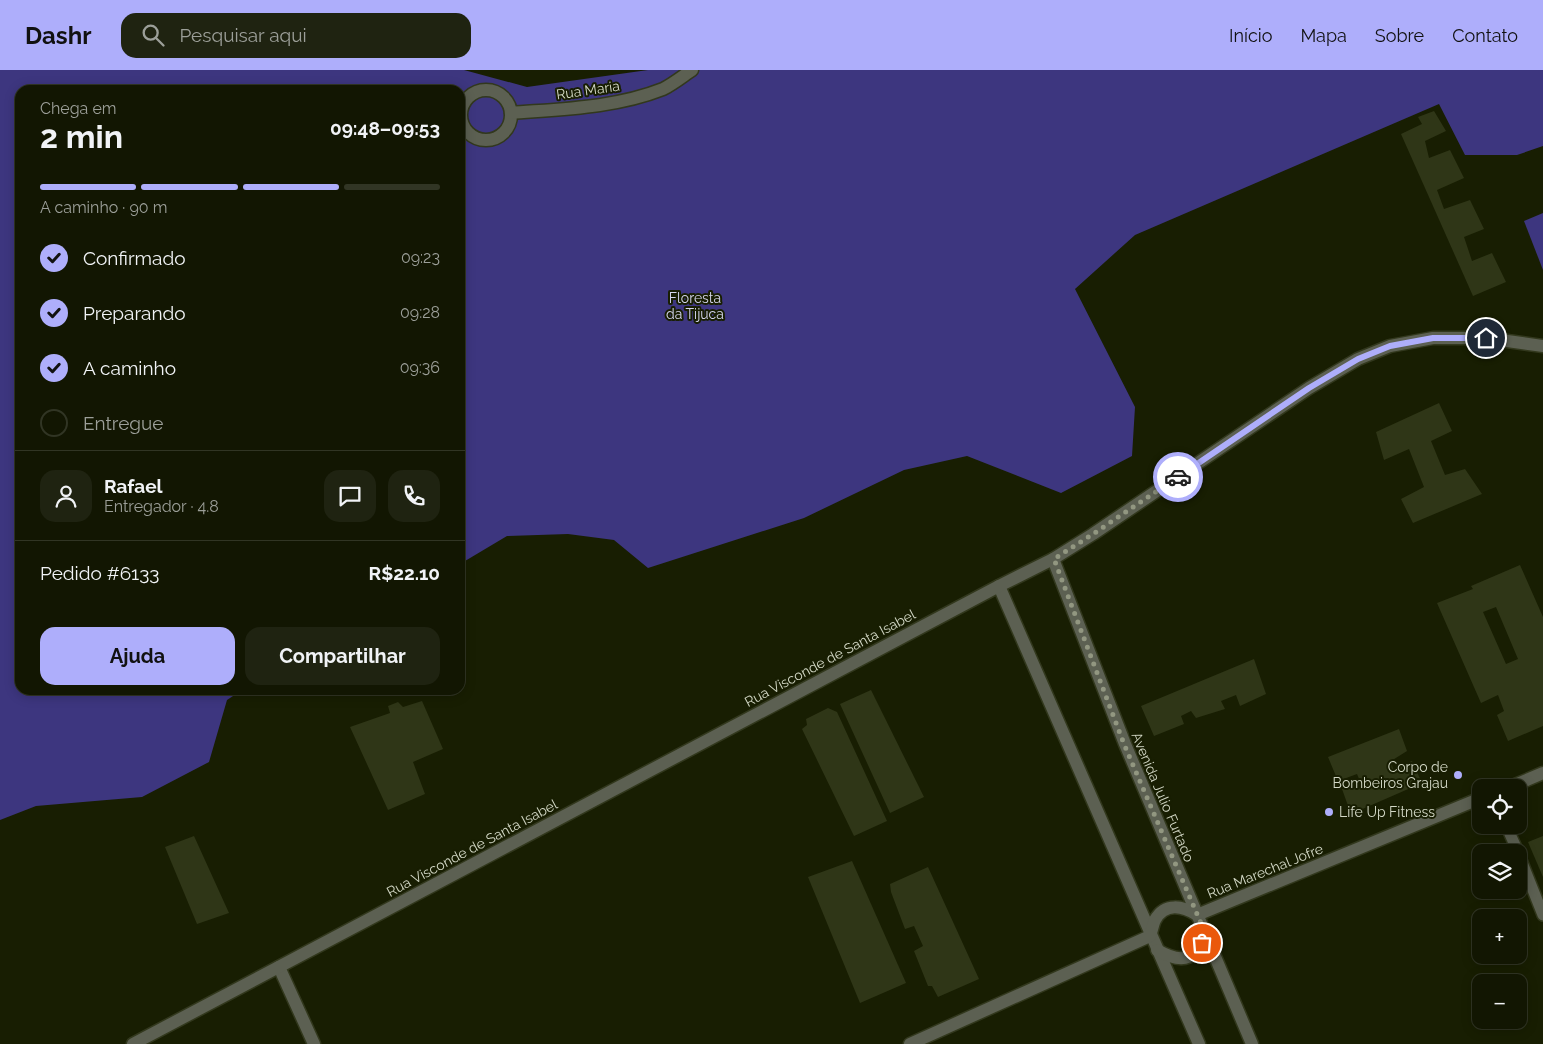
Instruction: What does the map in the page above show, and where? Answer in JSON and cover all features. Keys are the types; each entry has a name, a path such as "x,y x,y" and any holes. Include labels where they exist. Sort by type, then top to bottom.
{"street":[{"name":"Rua Maria","path":"511,113 582,108 638,97 665,88 692,70"},
{"name":"Rua Visconde de Santa Isabel","path":"132,1044 999,586 1054,559 1309,388 1358,359 1390,346 1433,338 1486,338 1543,346"},
{"name":"Avenida Julio Furtado","path":"1054,559 1124,744 1252,1044"},
{"path":"999,586 1198,1044"},
{"path":"1527,780 1543,773"},
{"name":"Rua Marechal Jofre","path":"1150,936 1155,920 1163,911 1176,907 1187,908 1197,915 1472,802"},
{"path":"1157,950 1171,958 1183,959 1195,953 1202,943 1203,928"},
{"path":"910,1044 1150,936"},
{"path":"279,967 314,1044"}],"lane":[{"path":"1527,876 1543,914"}],"green space":[{"name":"Floresta da Tijuca","path":"0,70 464,70 527,87 648,70 1543,70 1543,146 1517,155 1465,155 1439,104 1135,235 1075,289 1135,407 1132,456 1061,493 967,456 904,470 804,518 648,568 614,540 568,534 507,536 465,561 465,85 15,85 15,695 234,695 227,700 209,762 142,797 36,806 0,820"},
{"path":"1543,213 1543,270 1524,221"}],"building":[{"path":"1434,111 1446,131 1425,141 1429,158 1450,150 1464,178 1437,190 1444,209 1470,200 1484,229 1464,237 1472,261 1492,253 1506,282 1473,296 1401,134 1422,124 1418,117"},
{"path":"1439,403 1452,431 1431,441 1445,475 1465,469 1482,494 1413,523 1401,499 1424,487 1409,449 1384,460 1376,432"},
{"path":"1520,565 1543,617 1543,726 1508,741 1497,715 1504,711 1498,695 1481,703 1437,603 1473,589 1471,586","holes":["1496,607 1518,659 1506,664 1483,612"]},
{"path":"1254,659 1266,694 1240,706 1236,695 1221,701 1225,709 1196,718 1191,711 1181,716 1184,724 1154,736 1141,706"},
{"path":"871,690 924,797 890,813 840,704"},
{"path":"422,701 443,749 413,762 425,794 388,810 350,727 390,713 388,706 398,702 403,707"},
{"path":"828,708 837,712 887,821 854,836 802,729 807,725 806,719"},
{"path":"1399,729 1407,751 1391,761 1393,769 1412,761 1422,783 1351,814 1342,789 1360,781 1357,774 1338,781 1328,757"},
{"path":"194,836 229,913 197,924 165,847"},
{"path":"1543,836 1543,877 1528,842"},
{"path":"852,861 906,983 860,1003 808,877"},
{"path":"928,867 979,979 938,997 932,986 928,986 914,951 923,946 914,926 905,929 891,892 890,884"}],"way so far":[{"path":"1178,477 1054,559 1124,744 1203,928 1202,943"}],"place":[{"name":"Corpo de Bombeiros Grajau","path":"1458,775"},
{"name":"Life Up Fitness","path":"1329,812"}],"route":[{"path":"1178,477 1309,388 1358,359 1390,346 1433,338 1486,338"}]}
